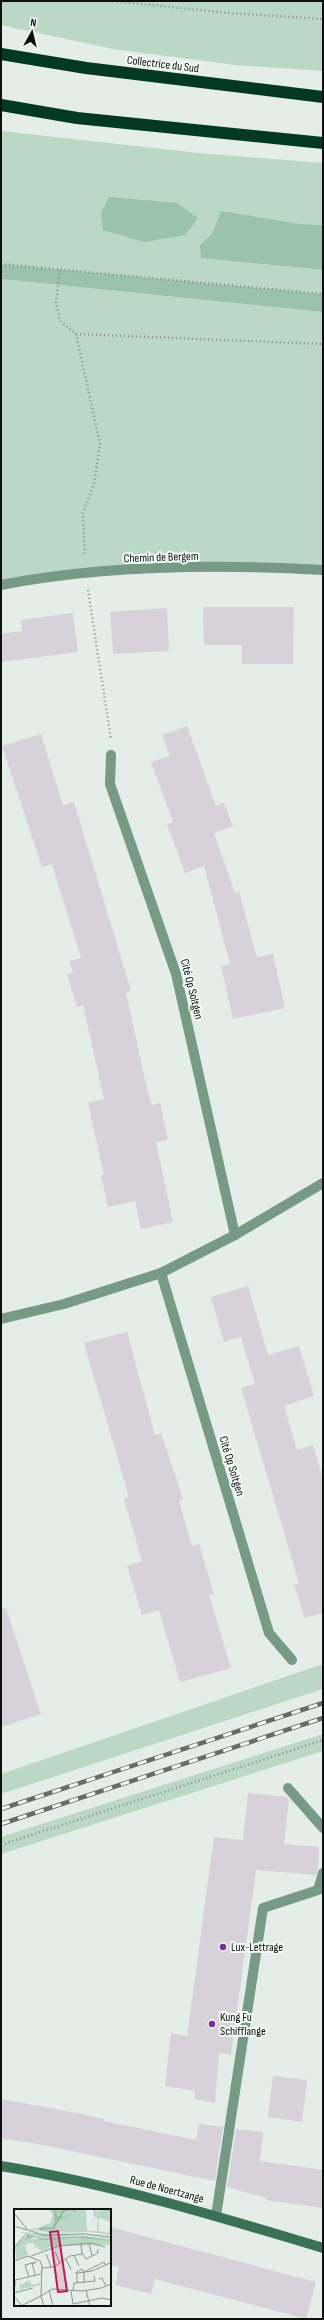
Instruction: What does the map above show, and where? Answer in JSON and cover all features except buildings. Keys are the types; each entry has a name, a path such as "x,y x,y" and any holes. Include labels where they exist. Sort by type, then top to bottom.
{"highway":[{"name":"Collectrice du Sud","path":"1,54 86,68 323,97"},
{"path":"1,105 77,118 323,143"}],"main road":[{"name":"Rue de Noertzange","path":"1,2166 126,2192 216,2216 323,2248"}],"street":[{"name":"Chemin de Bergem","path":"1,585 86,572 183,568 323,570"},
{"name":"Cité Op Soltgen","path":"111,755 110,784 176,974 235,1235"},
{"path":"1,1319 64,1304 161,1273 235,1235 323,1183"},
{"name":"Cité Op Soltgen","path":"161,1273 269,1633 292,1660"},
{"path":"288,1788 323,1828"},
{"path":"216,2216 263,1908 318,1890 323,1873"}],"path":[{"path":"113,1 229,13 323,18"},
{"path":"1,264 323,294"},
{"path":"60,270 56,302 60,321 76,334 323,344"},
{"path":"76,334 100,444 94,484 83,513 86,572 111,730 111,755"},
{"path":"1,1845 323,1740"}],"green space":[{"path":"1,1 323,1 323,71 235,65 113,49 1,25"},
{"path":"1,131 198,153 323,163 323,225 299,224 212,234 202,258 323,270 323,294 1,264"},
{"path":"109,197 177,203 198,218 185,235 144,242 103,230 101,213"},
{"path":"221,211 299,224 323,225 323,270 201,258 200,245 212,234"},
{"path":"1,264 323,294 323,312 1,279"},
{"path":"1,279 323,312 323,570 175,568 1,585"},
{"path":"323,1664 323,1689 1,1794 1,1774"},
{"path":"323,1734 323,1751 1,1854 1,1837"}],"railway":[{"path":"1,1809 323,1703"},
{"path":"1,1824 323,1718"}],"place":[{"name":"Lux-Lettrage","path":"223,1947"},
{"name":"Kung Fu Schifflange","path":"212,2024"}]}
